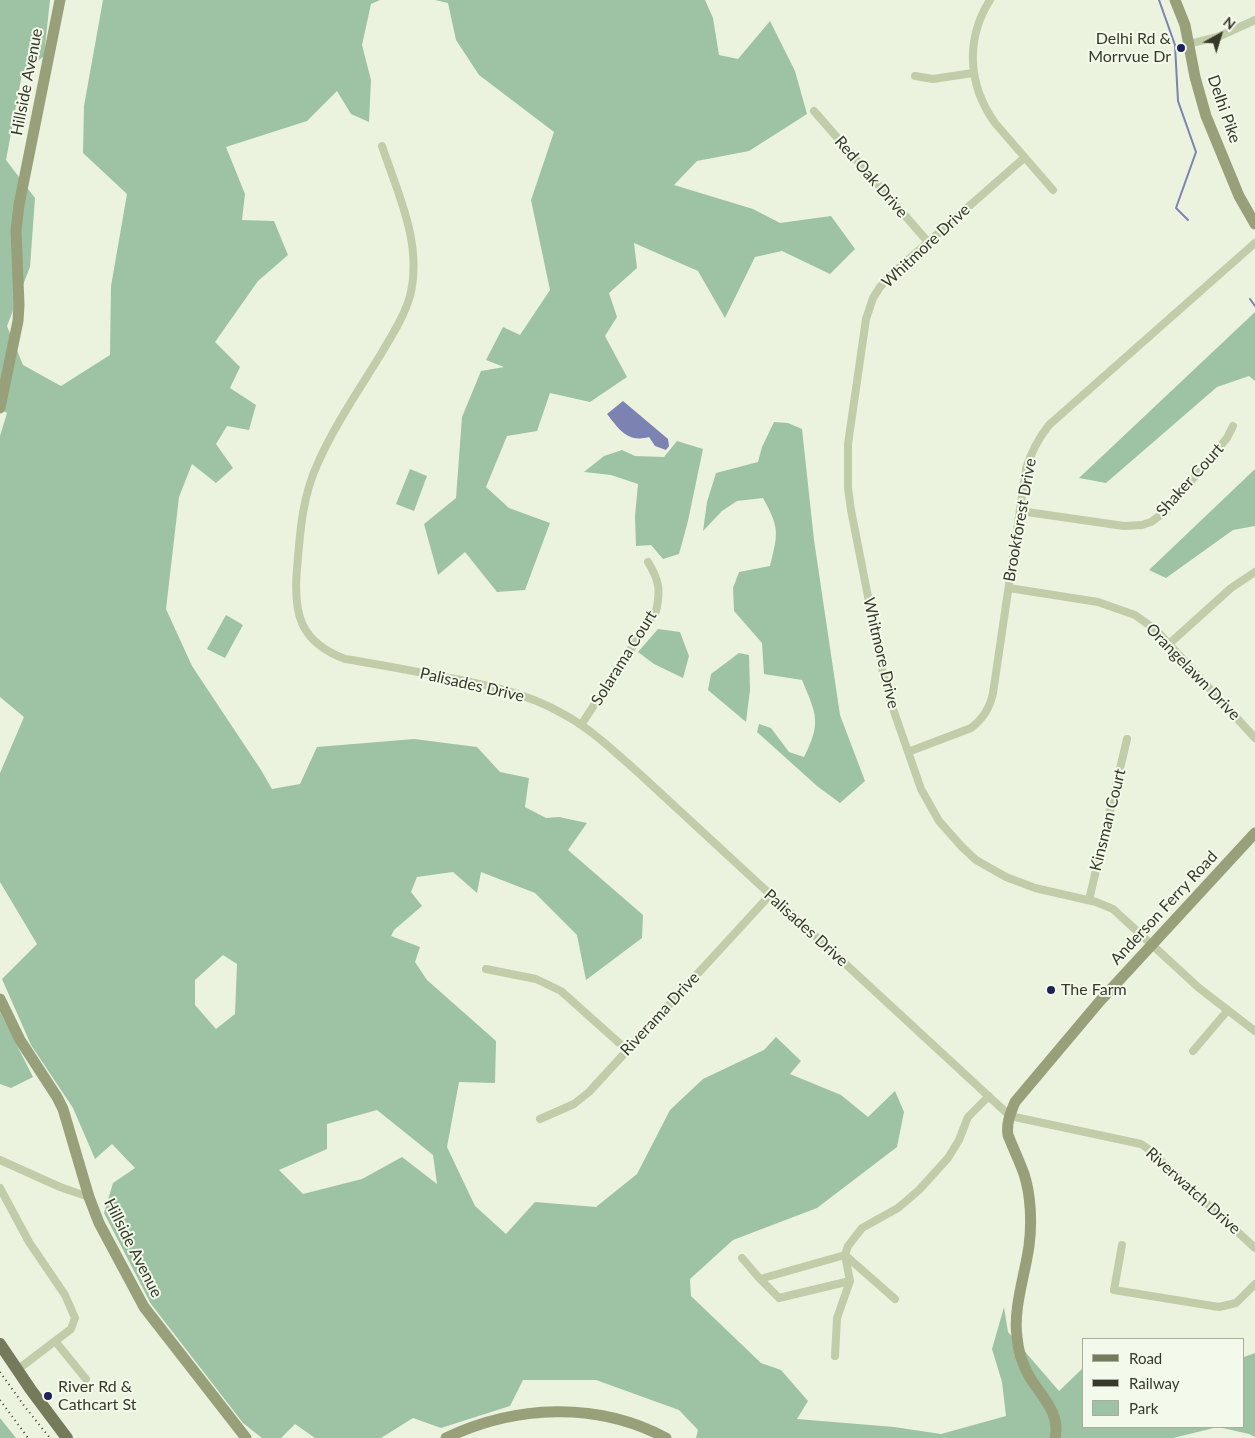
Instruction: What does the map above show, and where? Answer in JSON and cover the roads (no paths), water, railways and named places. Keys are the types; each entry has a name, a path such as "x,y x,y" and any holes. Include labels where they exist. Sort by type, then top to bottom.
{"main road":[{"path":"0,1344 67,1438"}],"street":[{"name":"Hillside Avenue","path":"0,408 18,321 17,218 60,0"},
{"path":"990,0 979,20 973,48 974,73 980,98 987,112 1053,190"},
{"name":"Delhi Pike","path":"1175,0 1184,25 1195,77 1206,116 1239,196 1255,224"},
{"path":"1189,44 1220,36 1255,20"},
{"path":"916,76 933,79 974,73"},
{"name":"Red Oak Drive","path":"814,111 928,242"},
{"name":"Palisades Drive","path":"382,146 411,234 414,257 413,281 410,296 400,323 324,449 310,483 301,520 295,588 295,600 300,618 309,635 319,645 345,659 511,691 546,704 581,725 604,742 1010,1116"},
{"name":"Whitmore Drive","path":"1024,158 888,278 880,287 868,310 851,419 848,488 883,673 891,703 921,789 939,822 962,848 976,860 1020,883 1089,900 1113,909 1199,988 1255,1031"},
{"name":"Brookforest Drive","path":"908,752 962,733 978,722 985,714 993,693 1020,511 1030,457 1041,435 1049,425 1255,243"},
{"name":"Shaker Court","path":"1020,511 1124,526 1142,525 1151,522 1171,507 1227,438 1233,426"},
{"name":"Solarama Court","path":"581,725 656,611 658,584 648,562"},
{"path":"1169,644 1230,588 1255,572"},
{"name":"Orangelawn Drive","path":"1008,588 1105,604 1135,615 1146,622 1169,644 1255,738"},
{"name":"Kinsman Court","path":"1089,900 1127,740"},
{"name":"Anderson Ferry Road","path":"1055,1438 1057,1426 1055,1418 1046,1398 1027,1373 1016,1335 1018,1310 1029,1244 1030,1215 1024,1174 1008,1135 1007,1128 1010,1116 1015,1102 1100,1001 1255,833"},
{"name":"Riverama Drive","path":"540,1119 566,1108 582,1098 770,895"},
{"path":"486,969 536,979 561,991 627,1050"},
{"name":"Hillside Avenue","path":"0,999 20,1040 63,1109 89,1197 100,1223 144,1307 246,1438"},
{"path":"1193,1051 1228,1010"},
{"path":"835,1356 837,1318 850,1281 845,1254 848,1246 862,1228 910,1200 929,1180 948,1158 968,1117 989,1096"},
{"name":"Riverwatch Drive","path":"1010,1116 1141,1144 1255,1248"},
{"path":"0,1160 60,1187 89,1197"},
{"path":"0,1188 29,1242 65,1295 75,1318 73,1326 17,1370"},
{"path":"1122,1245 1114,1290 1225,1307 1236,1303 1255,1284"},
{"path":"760,1279 845,1254"},
{"path":"845,1254 895,1299"},
{"path":"742,1258 780,1298 850,1281"},
{"path":"55,1341 86,1378"},
{"path":"446,1438 479,1424 497,1419 534,1412 553,1411 609,1417 645,1428 666,1438"}],"water":[{"path":"623,401 668,439 669,446 666,450 655,446 649,437 635,438 629,436 616,425 607,414"}],"waterway":[{"path":"1159,0 1175,45 1178,101 1196,152 1176,208 1188,220"},
{"path":"1250,299 1255,306"}],"railway":[{"path":"0,1372 50,1438"},
{"path":"0,1400 28,1438"}],"place":[{"name":"Delhi Rd & Morrvue Dr","path":"1181,48"},
{"name":"The Farm","path":"1051,990"},
{"name":"River Rd & Cathcart St","path":"48,1396"}]}
